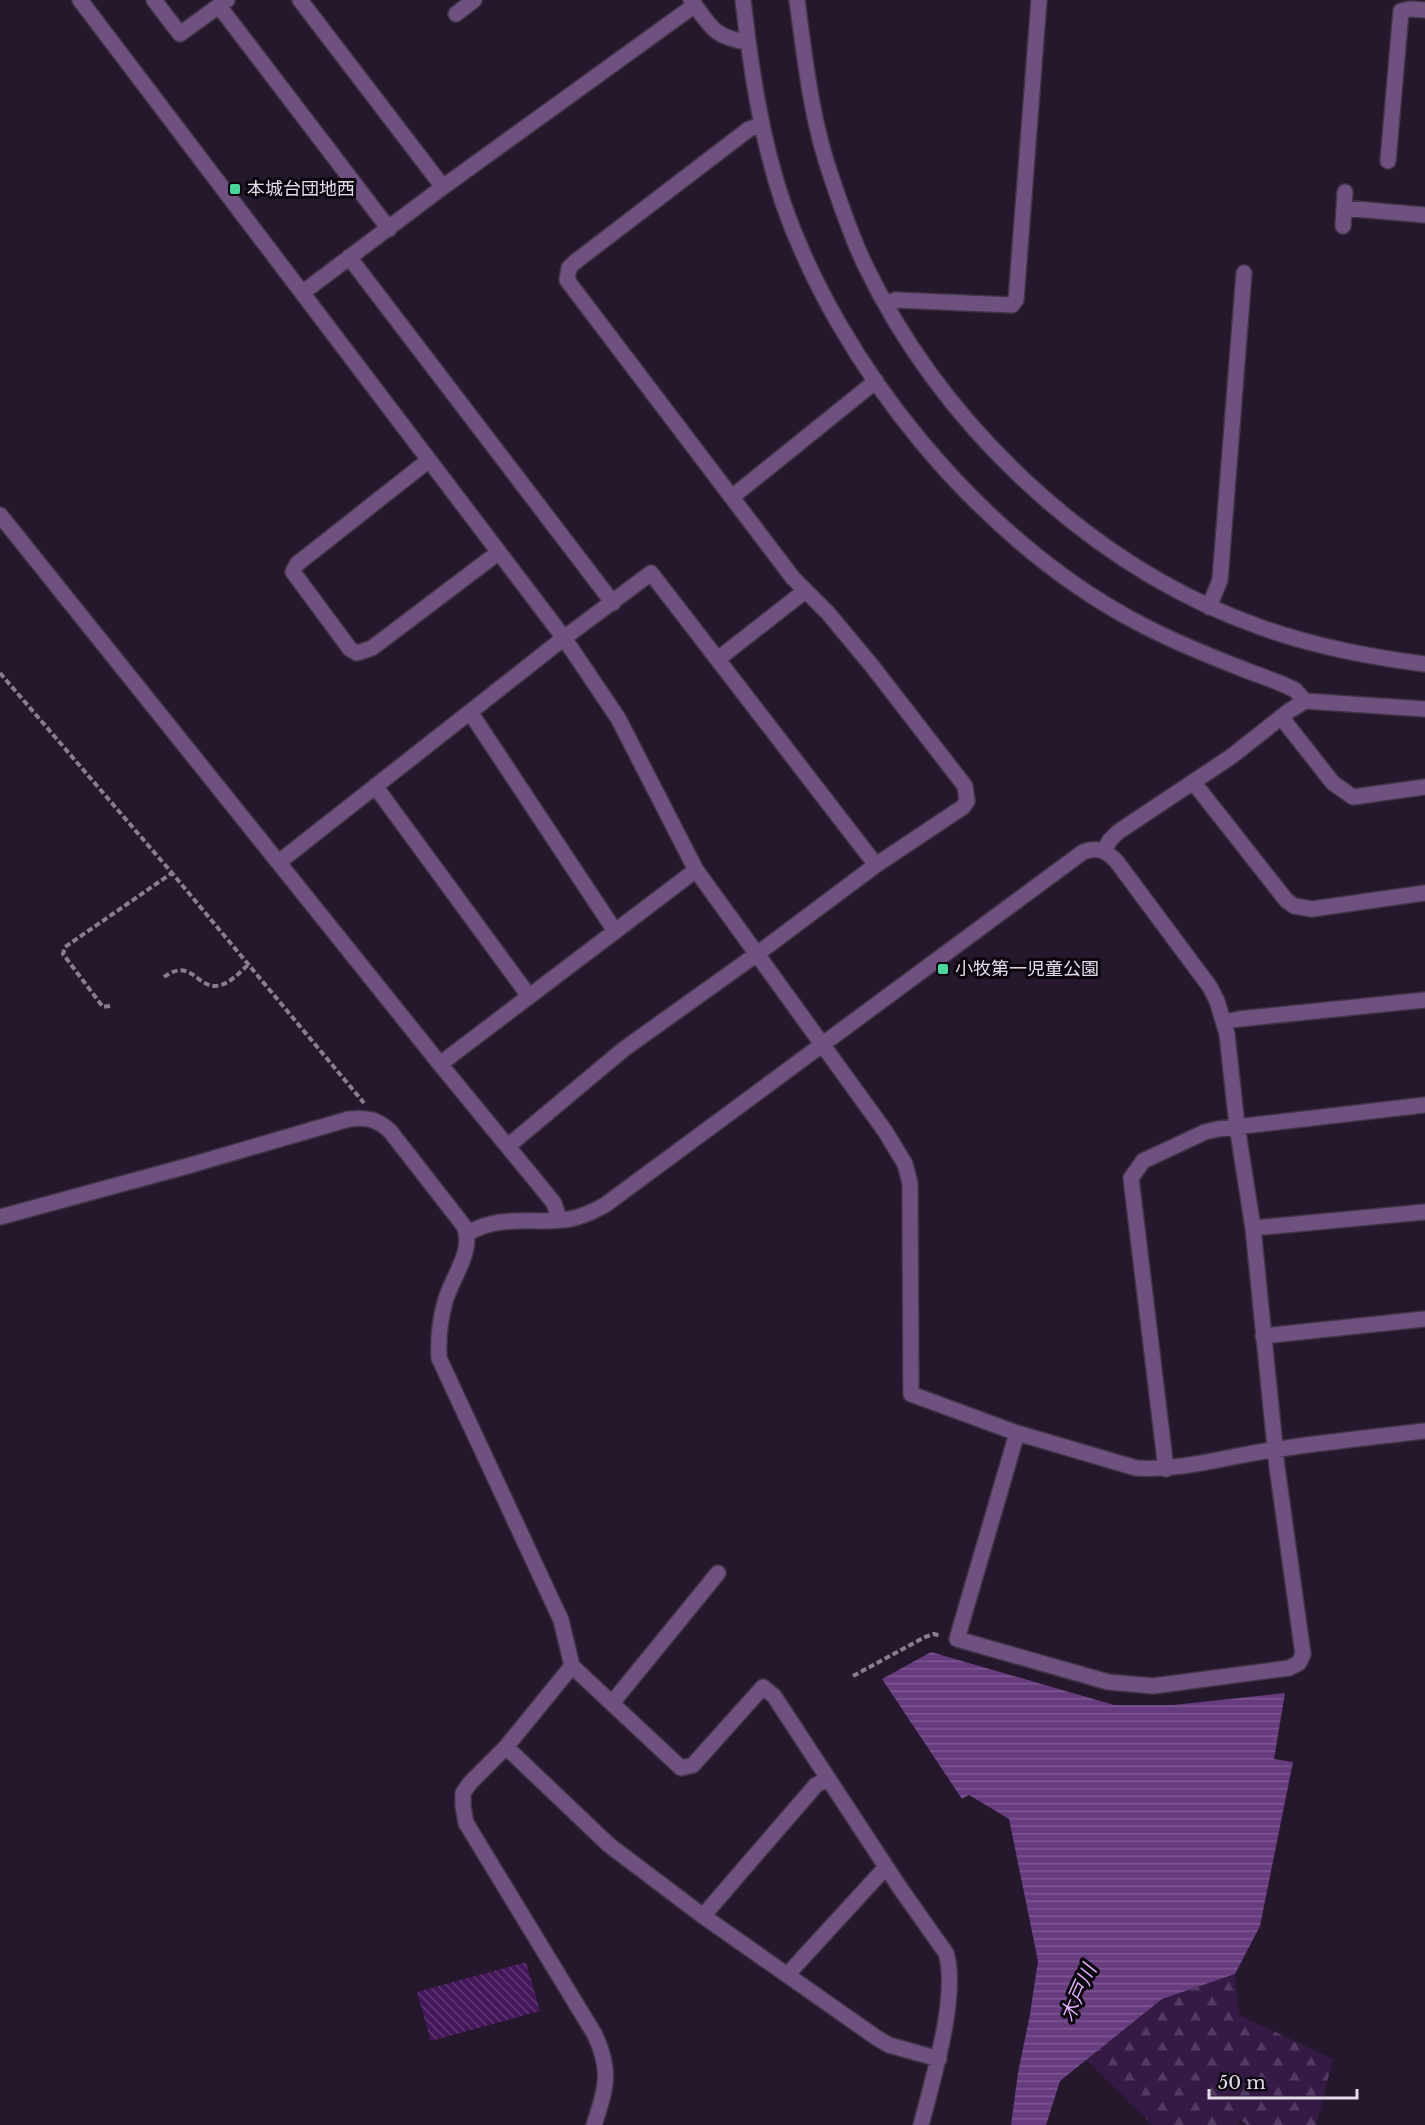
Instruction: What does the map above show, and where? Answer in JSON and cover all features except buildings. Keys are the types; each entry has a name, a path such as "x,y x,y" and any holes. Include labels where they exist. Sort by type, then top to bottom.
{"street":[{"path":"80,0 564,638 618,718 696,870 824,1045 885,1131 905,1164 910,1183 910,1394 1017,1433 1136,1468 1166,1469 1276,1449 1425,1431"},
{"path":"154,0 180,34 223,3 389,229"},
{"path":"300,0 443,187"},
{"path":"456,14 474,0"},
{"path":"744,0 761,125 783,203 804,254 832,311 855,351 916,435 976,500 1047,563 1087,592 1129,618 1201,653 1283,683 1295,690 1305,701"},
{"path":"797,0 816,123 830,174 864,264 911,346 947,396 984,440 1076,525 1122,558 1209,606 1259,627 1326,647 1425,664"},
{"path":"886,304 895,300 1012,305 1016,300 1039,0"},
{"path":"302,293 693,3 718,35 748,42"},
{"path":"1388,161 1401,11 1425,10"},
{"path":"508,1146 624,1049 876,865 963,807 967,801 965,786 828,613 793,578 567,280 567,273 575,262 749,129 761,125"},
{"path":"1343,226 1344,200 1425,215"},
{"path":"349,257 613,603"},
{"path":"1209,606 1221,580 1244,273"},
{"path":"732,497 876,381"},
{"path":"429,460 297,564 293,572 350,649 357,653 372,648 499,552"},
{"path":"0,515 554,1203 559,1219"},
{"path":"279,862 564,638 651,573 876,865"},
{"path":"718,659 805,591"},
{"path":"1104,851 1118,832 1194,783 1305,701 1425,709"},
{"path":"470,712 615,931"},
{"path":"1281,717 1333,783 1353,797 1425,787"},
{"path":"1194,783 1286,900 1294,906 1312,909 1425,893"},
{"path":"375,786 529,996"},
{"path":"467,1234 484,1224 569,1219 591,1213 605,1205 1083,852 1097,849 1104,851 1117,862 1210,987 1217,1001 1227,1034 1237,1126 1253,1228 1276,1449 1303,1654 1299,1663 1289,1668 1153,1686 1108,1682 957,1639 1017,1433"},
{"path":"440,1064 696,870"},
{"path":"1224,1022 1425,1000"},
{"path":"1166,1469 1131,1178 1143,1161 1205,1132 1237,1126 1425,1105"},
{"path":"0,1217 349,1119 369,1118 380,1122 390,1131 457,1217 467,1234 465,1250 445,1300 440,1322 440,1358 561,1620 572,1666 681,1768 693,1765 763,1687 774,1696 886,1867 946,1953 950,1966 947,2007 939,2059 921,2125"},
{"path":"1253,1228 1425,1212"},
{"path":"1263,1336 1425,1319"},
{"path":"612,1703 718,1573"},
{"path":"572,1666 506,1747 470,1783 463,1793 463,1806 466,1823 595,2035 603,2053 606,2090 594,2125"},
{"path":"506,1747 609,1845 703,1916 877,2038 890,2045 939,2059"},
{"path":"703,1916 816,1785 828,1779"},
{"path":"787,1975 886,1867"}],"path":[{"path":"0,673 172,873 380,1122"},
{"path":"110,1006 103,1006 63,954 65,947 172,873"},
{"path":"164,977 173,970 182,969 207,984 217,986 223,985 249,965"},
{"path":"853,1676 925,1637 934,1634 957,1639"}],"green space":[{"path":"1235,1974 1239,2015 1333,2059 1316,2125 1247,2125 1240,2119 1238,2125 1153,2125 1086,2060 1162,1999"}],"water":[{"name":"木戸川","path":"931,1652 1114,1705 1173,1705 1285,1693 1274,1759 1293,1762 1260,1926 1235,1974 1162,1999 1060,2081 1046,2125 1011,2125 1038,1961 1009,1819 969,1795 962,1799 882,1679"}],"place":[{"name":"本城台団地西","path":"235,189"},
{"name":"小牧第一児童公園","path":"943,969"}]}
